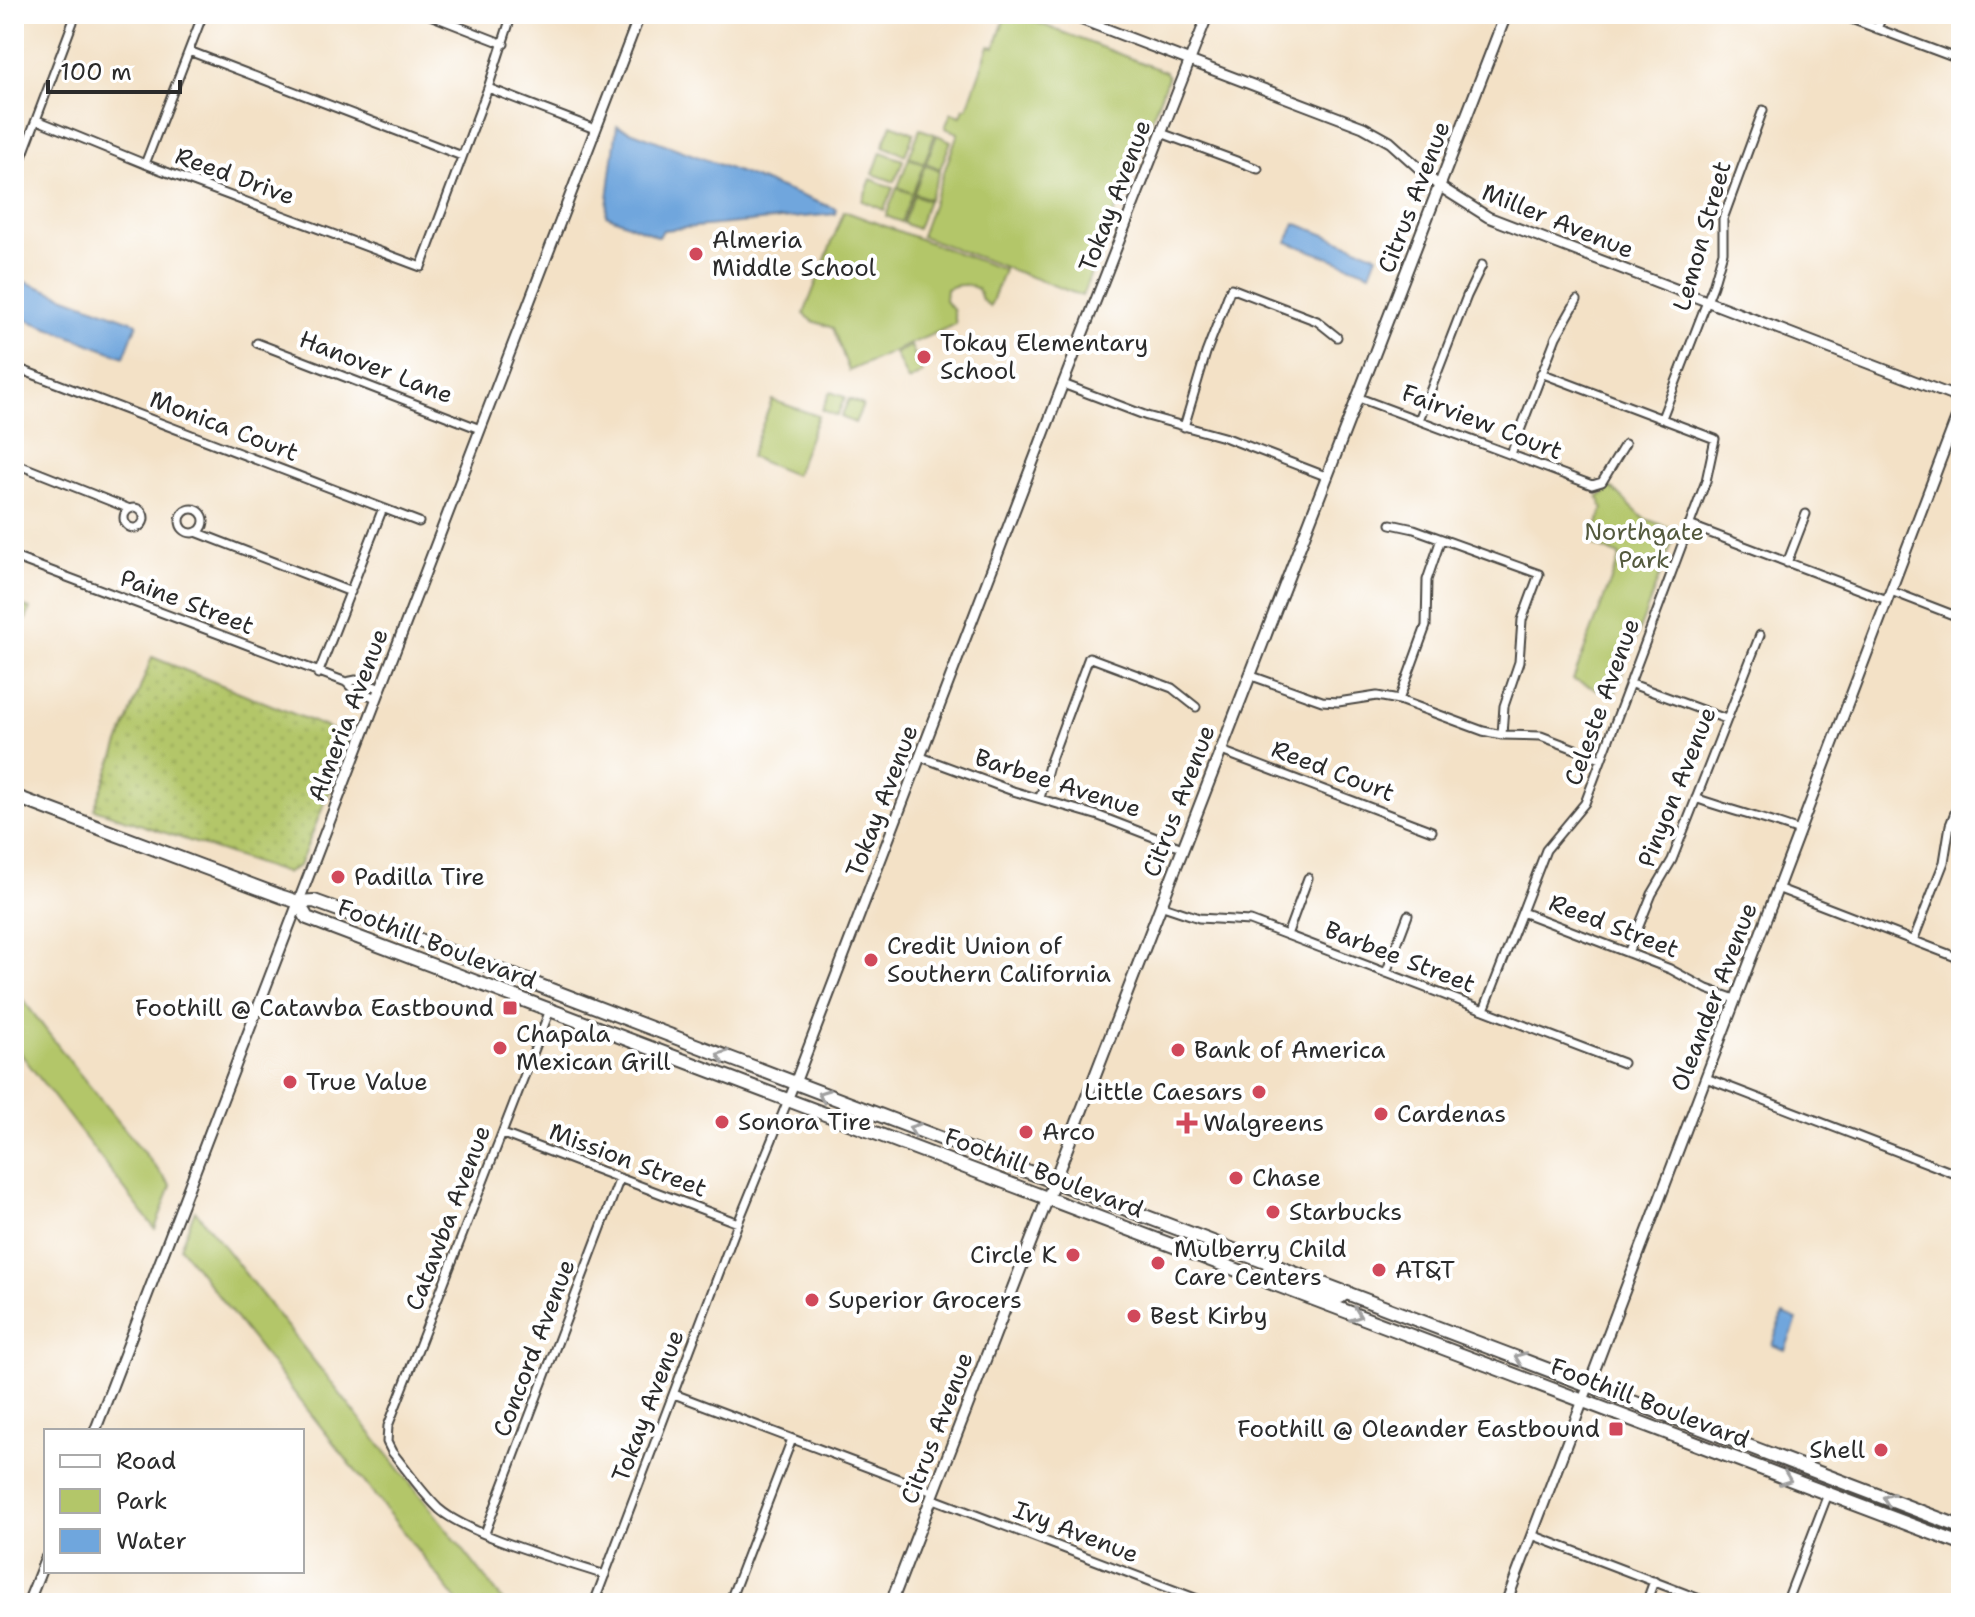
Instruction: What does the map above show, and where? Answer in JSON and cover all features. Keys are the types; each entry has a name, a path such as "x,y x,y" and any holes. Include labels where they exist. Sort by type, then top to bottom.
{"main road":[{"name":"Citrus Avenue","path":"891,1603 1506,14"},
{"name":"Foothill Boulevard","path":"14,796 298,902 314,901 1961,1527"},
{"name":"Foothill Boulevard","path":"298,902 307,918 1961,1544"},
{"path":"1257,1277 1274,1275 1333,1296 1340,1297 1347,1292"}],"street":[{"path":"14,178 76,14"},
{"path":"145,164 203,14"},
{"path":"427,14 504,44"},
{"path":"189,51 462,156 504,44 512,14"},
{"name":"Almeria Avenue","path":"96,1429 640,14"},
{"name":"Miller Avenue","path":"1067,14 1093,19 1189,62 1363,127 1390,142 1439,186 1488,217 1961,399"},
{"name":"Tokay Avenue","path":"594,1603 738,1223 1208,14"},
{"path":"1838,14 1961,60"},
{"path":"1877,29 1883,14"},
{"path":"488,88 595,129"},
{"name":"Lemon Street","path":"1662,418 1707,302 1723,252 1723,219 1763,110"},
{"name":"Reed Drive","path":"37,120 145,164 421,267 462,156"},
{"path":"1161,133 1258,169"},
{"path":"1419,420 1482,265"},
{"path":"1184,427 1206,353 1231,288 1317,321 1337,337"},
{"path":"1511,454 1556,337 1577,300"},
{"name":"Hanover Lane","path":"257,343 480,429"},
{"name":"Monica Court","path":"14,367 419,522"},
{"path":"1541,373 1662,418"},
{"path":"1063,384 1110,403 1227,438 1328,477"},
{"name":"Fairview Court","path":"1359,398 1592,485 1602,482 1625,444"},
{"name":"Oleander Avenue","path":"1506,1603 1961,406"},
{"name":"Celeste Avenue","path":"1484,1010 1546,850 1585,803 1706,481 1715,439 1662,418"},
{"path":"14,463 130,509"},
{"path":"318,674 383,508"},
{"path":"1787,563 1806,514"},
{"path":"1391,524 1414,529 1539,574 1522,620 1519,662 1504,706 1502,735"},
{"path":"1689,525 1787,563 1961,618"},
{"path":"196,532 351,592"},
{"path":"1399,700 1426,626 1427,580 1441,539"},
{"name":"Paine Street","path":"14,557 318,674 346,682 356,680 378,693"},
{"name":"Pinyon Avenue","path":"1628,953 1652,894 1672,860 1760,635"},
{"path":"1040,798 1089,657 1172,688 1196,707"},
{"path":"1249,675 1322,701 1338,702 1377,696 1399,700 1483,731 1541,736 1601,759"},
{"path":"1629,683 1726,719"},
{"name":"Reed Court","path":"1219,750 1432,831"},
{"name":"Barbee Avenue","path":"921,757 1099,816 1182,848"},
{"path":"1913,941 1944,862 1950,825 1961,797"},
{"path":"1696,798 1799,831"},
{"path":"1287,935 1308,878"},
{"path":"1777,888 1961,959"},
{"name":"Barbee Street","path":"1160,905 1199,918 1250,921 1623,1063"},
{"name":"Reed Street","path":"1522,912 1670,969 1707,989 1735,999"},
{"path":"1386,973 1408,915"},
{"name":"Catawba Avenue","path":"485,1533 439,1509 392,1452 387,1442 388,1426 550,1010"},
{"path":"1706,1078 1961,1176"},
{"name":"Mission Street","path":"503,1134 738,1223"},
{"name":"Concord Avenue","path":"485,1533 620,1178"},
{"name":"Ivy Avenue","path":"674,1394 1208,1603"},
{"path":"729,1603 792,1439"},
{"path":"1786,1603 1828,1494"},
{"path":"485,1533 605,1575"},
{"path":"1532,1535 1710,1603"},
{"path":"28,1603 44,1563"},
{"path":"1646,1603 1654,1581"}],"green space":[{"path":"1006,14 1015,14 1166,72 1168,77 1082,296 921,236 958,133 945,128 951,113 961,116 967,108 989,46 995,47"},
{"path":"892,124 914,133 905,155 883,146"},
{"path":"920,129 935,134 924,163 909,157"},
{"path":"937,135 951,141 940,169 926,163"},
{"path":"881,152 903,160 895,182 873,174"},
{"path":"909,158 924,164 901,222 886,216 897,188 911,193 898,187"},
{"path":"925,165 940,171 929,199 914,193"},
{"path":"871,179 893,188 884,210 862,201"},
{"path":"914,195 928,200 917,229 903,223"},
{"path":"844,211 1004,270 990,307 974,287 962,285 946,289 945,301 953,309 956,324 849,371 833,328 804,314"},
{"path":"911,346 923,373 908,381 895,353"},
{"path":"830,392 845,397 837,416 822,410"},
{"path":"849,399 863,405 855,423 841,417"},
{"path":"772,400 818,416 795,475 750,457"},
{"name":"Northgate Park","path":"1611,487 1643,518 1677,530 1614,696 1573,680 1620,556 1591,544 1603,509 1598,496"},
{"path":"14,603 30,609 14,649"},
{"path":"152,657 351,737 299,866 285,873 94,809"},
{"path":"14,988 171,1186 155,1229 14,1045"},
{"path":"195,1210 505,1603 459,1603 180,1247"}],"water":[{"path":"617,126 836,209 835,214 663,230 659,237 606,215"},
{"path":"1295,223 1377,255 1370,273 1287,242"},
{"path":"14,278 137,323 124,357 14,315"},
{"path":"1783,1314 1797,1320 1785,1350 1772,1345"}],"place":[{"name":"Almeria Middle School","path":"696,254"},
{"name":"Tokay Elementary School","path":"924,357"},
{"name":"Padilla Tire","path":"338,877"},
{"name":"Credit Union of Southern California","path":"871,960"},
{"name":"Foothill @ Catawba Eastbound","path":"510,1008"},
{"name":"Chapala Mexican Grill","path":"500,1048"},
{"name":"Bank of America","path":"1178,1050"},
{"name":"True Value","path":"290,1082"},
{"name":"Little Caesars","path":"1259,1092"},
{"name":"Cardenas","path":"1381,1114"},
{"name":"Sonora Tire","path":"722,1122"},
{"name":"Walgreens","path":"1187,1123"},
{"name":"Arco","path":"1026,1132"},
{"name":"Chase","path":"1236,1178"},
{"name":"Starbucks","path":"1273,1212"},
{"name":"Circle K","path":"1073,1255"},
{"name":"Mulberry Child Care Centers","path":"1158,1263"},
{"name":"AT&T","path":"1379,1270"},
{"name":"Superior Grocers","path":"812,1300"},
{"name":"Best Kirby","path":"1134,1316"},
{"name":"Foothill @ Oleander Eastbound","path":"1616,1429"},
{"name":"Shell","path":"1881,1450"}]}
